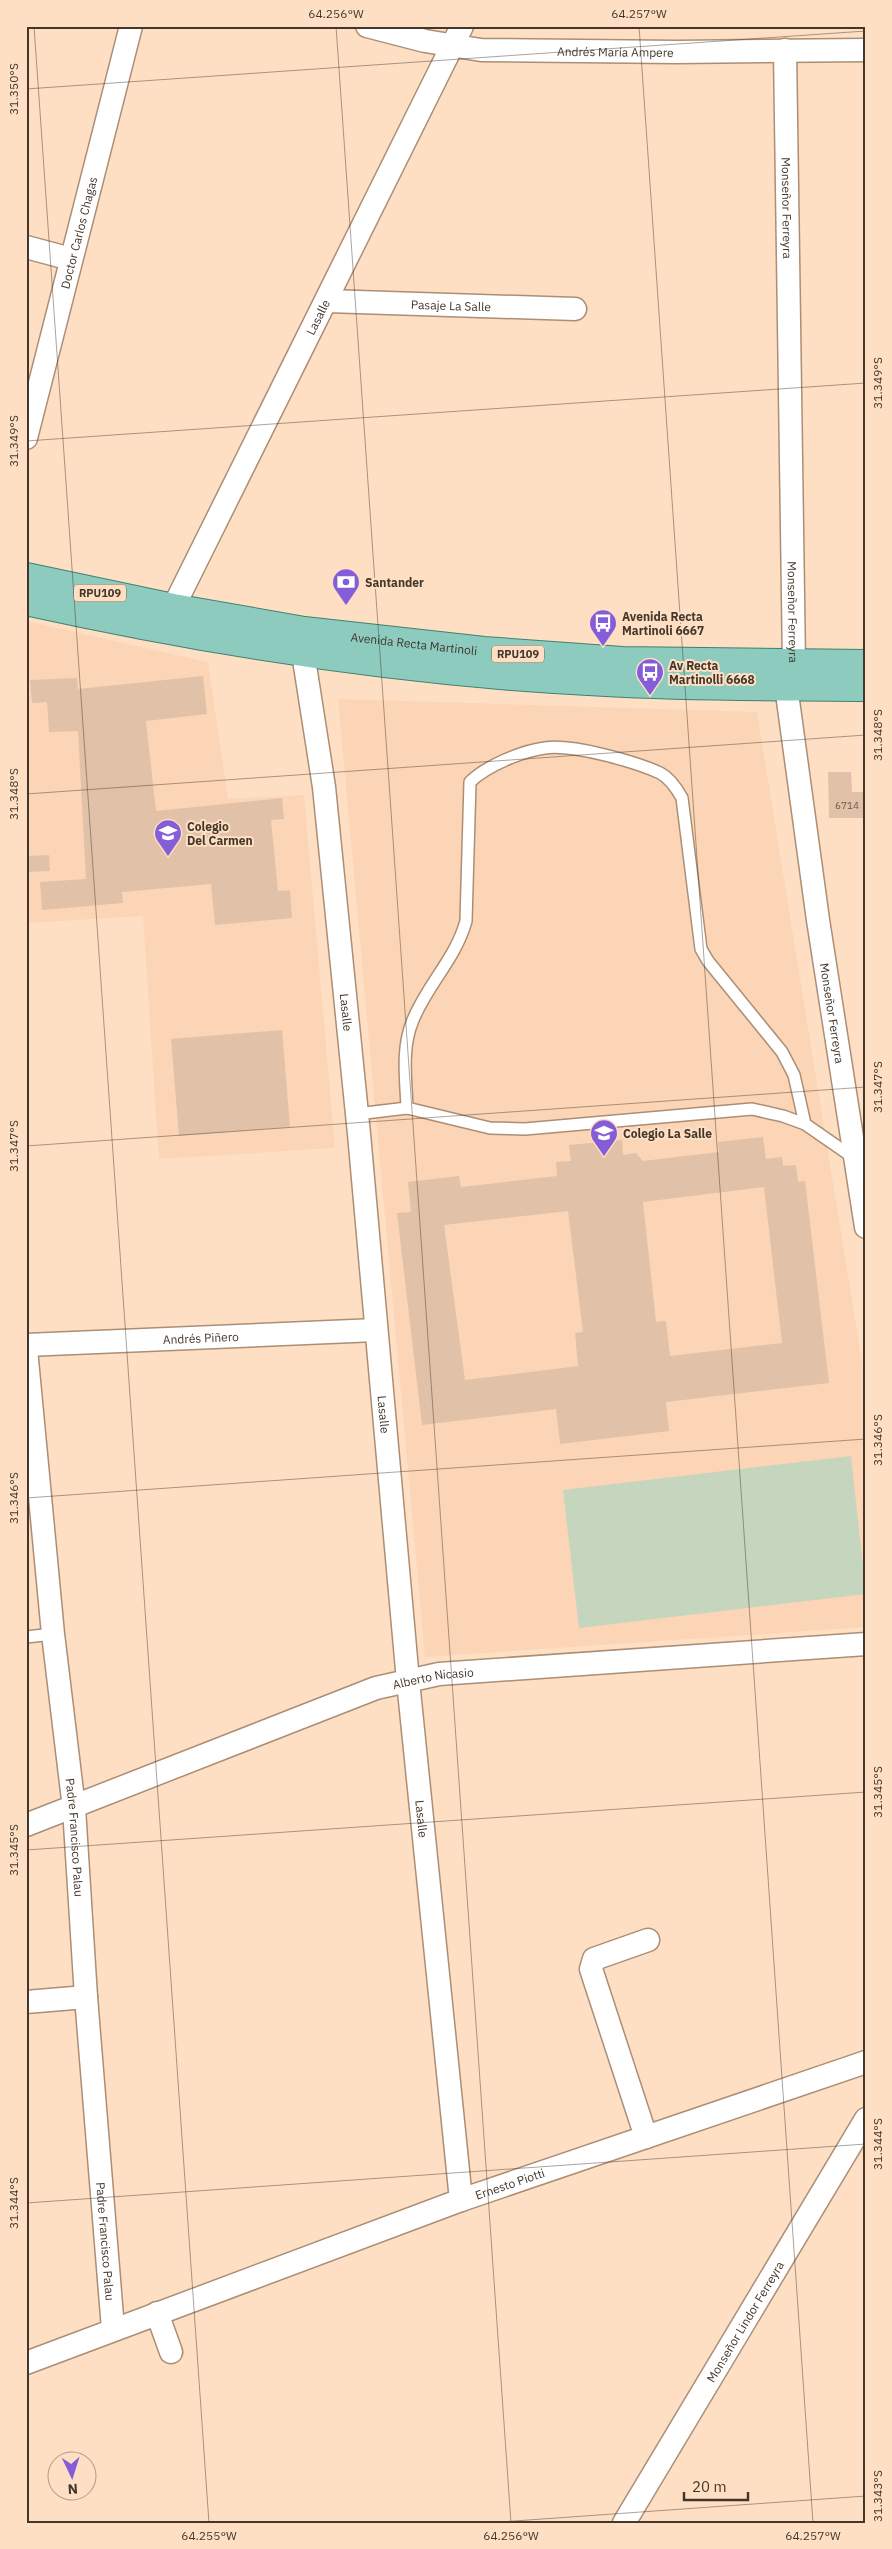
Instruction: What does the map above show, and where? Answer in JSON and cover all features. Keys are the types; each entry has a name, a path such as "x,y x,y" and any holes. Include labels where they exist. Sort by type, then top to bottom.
{"main road":[{"name":"Avenida Recta Martinoli","path":"26,577 173,608 303,642"},
{"name":"Avenida Recta Martinoli","path":"26,601 161,630 303,642 557,679 683,685 790,675 866,664"},
{"name":"Avenida Recta Martinoli","path":"790,675 866,687"}],"street":[{"name":"Doctor Carlos Chagas","path":"26,438 131,26"},
{"name":"Andrés María Ampere","path":"367,26 452,46 481,50 677,52 866,50"},
{"name":"Lasalle","path":"173,608 462,26"},
{"name":"Monseñor Ferreyra","path":"786,50 790,675 818,920 866,1227"},
{"path":"26,247 71,259"},
{"name":"Pasaje La Salle","path":"327,301 575,309"},
{"name":"Lasalle","path":"303,642 324,787 357,1114 408,1681 460,2200"},
{"name":"Andrés Piñero","path":"26,1347 376,1330"},
{"name":"Padre Francisco Palau","path":"26,1347 53,1634 74,1808 86,1997 113,2329"},
{"name":"Alberto Nicasio","path":"26,1825 74,1808 376,1688 439,1674 866,1644"},
{"path":"646,2137 591,1969 594,1959 648,1940"},
{"path":"26,2002 86,1997"},
{"name":"Ernesto Piotti","path":"113,2329 460,2200 866,2062"},
{"name":"Monseñor Lindor Ferreyra","path":"624,2523 866,2119"},
{"path":"157,2312 171,2352"},
{"path":"26,2362 113,2329"}],"lane":[{"path":"407,1108 405,1047 413,1020 462,938 466,921 470,782 480,772 496,763 544,748 559,748 604,755 642,767 661,774 674,785 682,798 701,949 708,961 782,1052 794,1075 805,1124"},
{"path":"357,1114 407,1108 490,1128 525,1129 752,1109 783,1116 805,1124 856,1159"},
{"path":"26,1636 53,1634"}],"shaded area":[{"name":"Colegio Del Carmen","path":"26,621 208,662 228,799 304,795 335,1148 159,1159 143,916 26,923"},
{"name":"Colegio La Salle","path":"338,699 757,712 866,1387 866,1627 425,1657"}],"green space":[{"path":"851,1456 866,1594 579,1628 563,1490"}],"building":[{"path":"203,676 207,714 146,721 156,811 282,798 284,819 271,820 278,891 290,890 292,918 215,925 211,884 122,892 123,903 42,910 40,882 86,879 78,731 49,732 47,702 32,703 30,680 77,678 78,689"},
{"path":"828,772 851,772 852,792 866,792 866,818 829,818"},
{"path":"49,855 50,871 26,872 26,856"},
{"path":"282,1030 290,1127 179,1136 171,1039"},
{"name":"Colegio La Salle","path":"763,1137 766,1159 782,1157 783,1166 796,1165 798,1182 805,1181 829,1383 666,1402 669,1431 560,1444 556,1409 422,1425 397,1213 411,1212 408,1182 459,1176 461,1187 557,1176 556,1162 571,1161 569,1145 622,1140 623,1155 636,1153 643,1161 719,1152 718,1142","holes":["764,1187 782,1343 670,1356 666,1321 656,1322 643,1202","568,1211 583,1332 575,1333 578,1366 465,1380 444,1225"]}],"place":[{"name":"Santander","path":"346,606"},
{"name":"Avenida Recta Martinoli 6667","path":"603,647"},
{"name":"Av Recta Martinolli 6668","path":"650,696"},
{"name":"Colegio Del Carmen","path":"168,857"},
{"name":"Colegio La Salle","path":"604,1157"}]}
